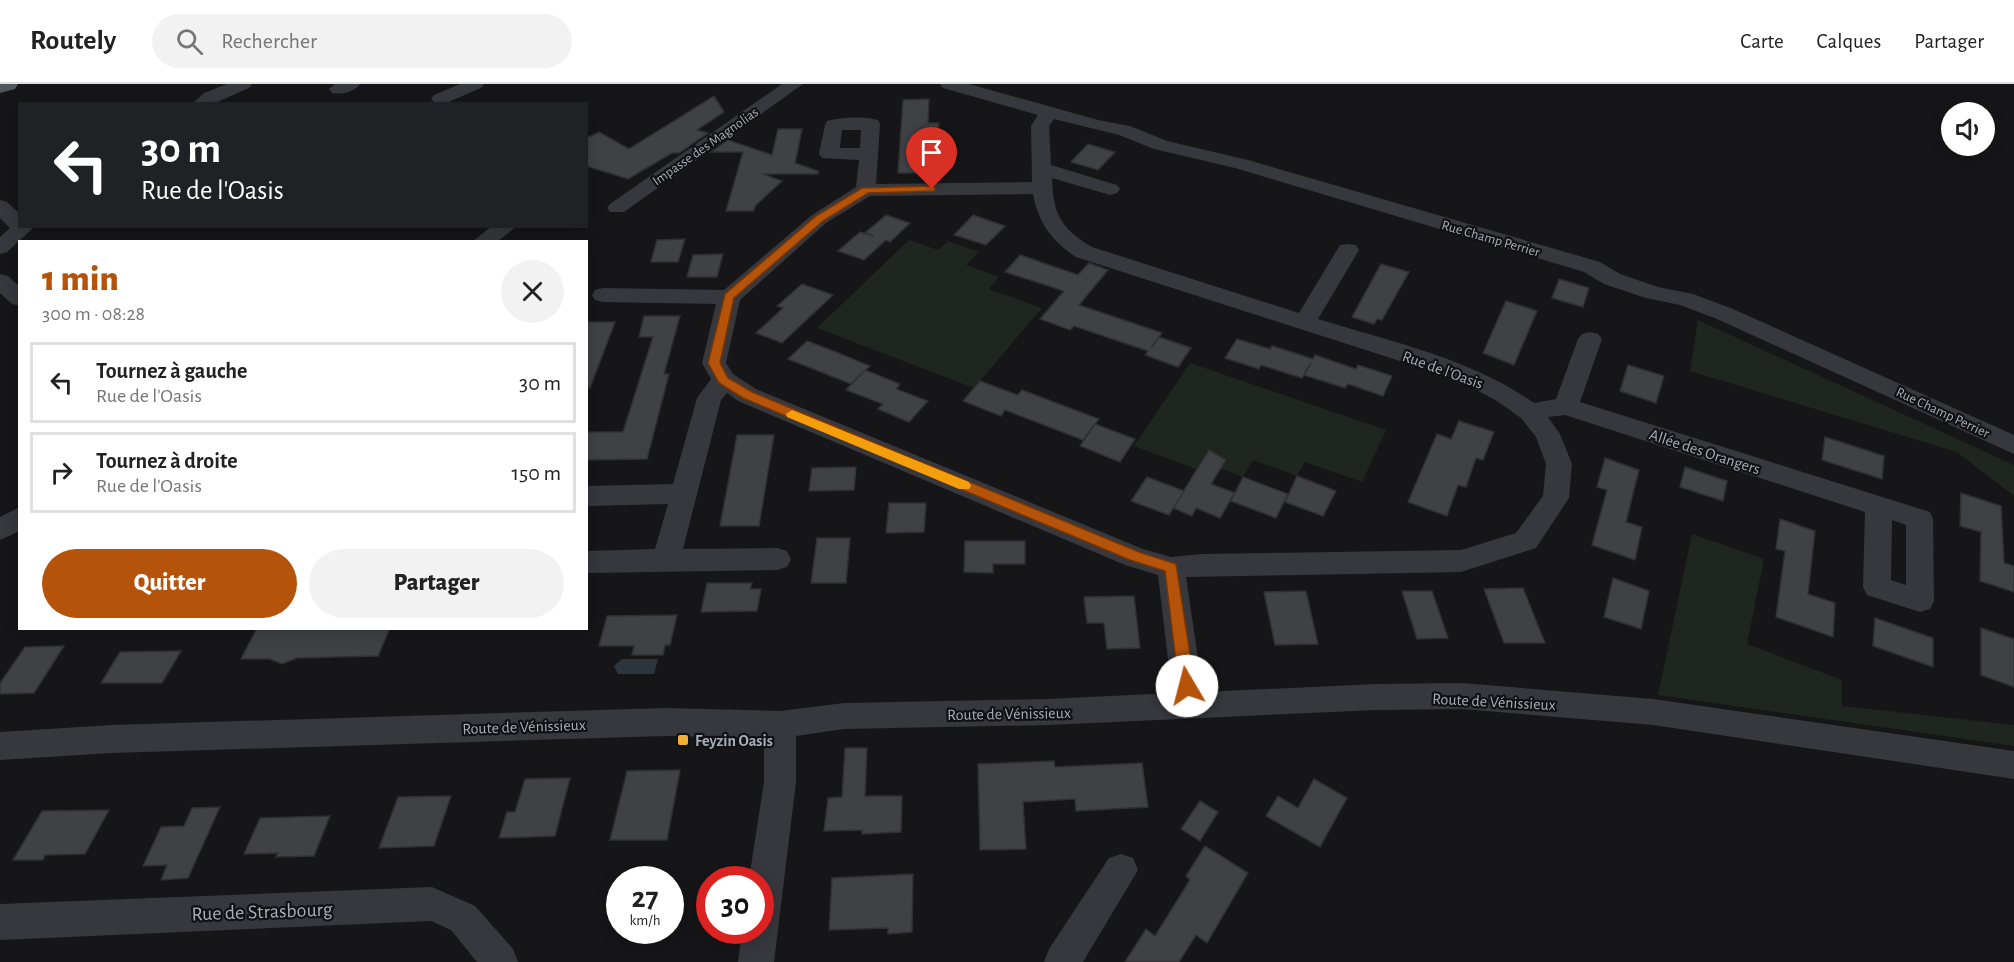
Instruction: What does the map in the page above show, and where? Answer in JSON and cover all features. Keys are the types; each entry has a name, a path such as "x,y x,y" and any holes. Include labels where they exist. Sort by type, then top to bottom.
{"main road":[{"path":"0,86 7,84"}],"street":[{"path":"204,102 210,97 243,84"},
{"path":"440,99 476,84"},
{"name":"Impasse des Magnolias","path":"617,208 794,84"},
{"name":"Rue Champ Perrier","path":"950,84 1124,130 1171,148 1217,158 1540,252 1554,254 1592,267 1623,283 1654,293 1684,299 1725,314 2014,445"},
{"name":"Rue de l'Oasis","path":"724,380 747,395 1135,557 1171,568 1213,565 1461,561 1526,541 1556,498 1559,464 1547,434 1530,412 1506,394 1464,373 1084,252 1062,238 1050,222 1043,178 1040,126 1049,112"},
{"path":"866,190 868,153"},
{"path":"666,560 709,398 724,380 714,363 729,297 819,219 866,190 1043,178 1110,189"},
{"path":"0,206 18,224"},
{"path":"0,248 21,228"},
{"path":"486,240 504,228"},
{"path":"1305,322 1348,250"},
{"path":"0,281 18,297"},
{"path":"603,296 729,297"},
{"path":"1566,406 1590,339"},
{"name":"Allée des Orangers","path":"1530,412 1566,406 1879,506"},
{"path":"588,496 682,494"},
{"path":"0,530 18,519"},
{"path":"588,561 777,559"},
{"path":"1171,568 1189,705"},
{"name":"Route de Vénissieux","path":"0,746 112,739 666,722 780,725 844,716 1049,712 1376,697 1462,696 1653,712 2014,765"},
{"path":"768,866 780,783 780,725"},
{"path":"1062,962 1120,870"},
{"name":"Rue de Strasbourg","path":"0,922 432,904 463,918 500,962"},
{"path":"756,962 758,944"}],"shaded area":[{"path":"909,240 938,250 948,241 979,252 966,265 999,277 989,289 1042,308 974,388 817,328"},
{"path":"1698,320 2014,465 2014,496 1957,452 1690,371"},
{"path":"1190,363 1386,430 1362,482 1305,462 1297,476 1253,460 1243,477 1201,461 1196,469 1134,446"},
{"path":"1692,534 1764,559 1747,644 1842,680 1842,706 2014,725 2014,746 1658,695"},
{"path":"622,659 658,659 654,674 618,674 614,666"}],"building":[{"path":"714,96 724,112 697,130 708,133 679,153 672,153 628,179 588,167 588,137 599,132 629,149"},
{"path":"929,99 928,123 939,123 935,173 898,173 903,100"},
{"path":"778,129 802,129 795,163 818,171 818,174 763,174 782,181 755,206 754,211 726,211 743,152 711,152 728,140 772,155"},
{"path":"1088,144 1115,152 1098,170 1071,162"},
{"path":"886,215 910,223 890,242 886,240 864,260 838,251 860,232 874,236 865,233"},
{"path":"973,215 1005,226 986,245 954,235"},
{"path":"685,239 678,262 651,262 657,240"},
{"path":"723,254 717,277 687,277 693,255"},
{"path":"1020,255 1078,275 1089,263 1108,270 1079,305 1162,333 1159,337 1191,348 1178,367 1145,355 1148,351 1074,326 1070,330 1040,319 1064,291 1005,272"},
{"path":"1381,264 1409,272 1382,320 1377,319 1374,324 1352,317"},
{"path":"1559,279 1589,288 1583,307 1552,298"},
{"path":"802,284 833,295 782,343 756,333 783,308 777,306"},
{"path":"1506,301 1537,311 1514,365 1483,353"},
{"path":"644,316 680,316 664,374 669,374 647,459 588,460 588,432 623,432 653,337 639,337"},
{"path":"588,322 615,322 590,388 588,388"},
{"path":"1237,339 1270,349 1272,346 1313,359 1315,355 1356,369 1358,365 1392,376 1383,396 1348,384 1345,388 1304,375 1311,363 1302,378 1261,365 1259,369 1225,358"},
{"path":"807,341 870,366 851,384 788,359"},
{"path":"1628,365 1664,376 1656,403 1620,391"},
{"path":"865,370 900,384 896,389 928,401 909,422 878,409 883,404 846,390"},
{"path":"980,381 1018,395 1022,390 1099,419 1083,440 1005,410 1001,416 963,401"},
{"path":"1459,421 1494,432 1483,460 1476,458 1466,487 1458,485 1447,516 1408,502 1437,434 1451,439"},
{"path":"1095,424 1135,439 1120,462 1080,446"},
{"path":"737,435 774,435 759,526 720,526"},
{"path":"1825,437 1884,456 1882,479 1822,460"},
{"path":"1209,450 1226,460 1211,484 1235,493 1243,477 1288,494 1276,518 1231,501 1234,494 1220,518 1196,508 1192,516 1173,508"},
{"path":"1605,458 1639,470 1626,522 1642,527 1635,560 1592,545 1607,490 1597,487"},
{"path":"856,467 854,490 809,491 812,468"},
{"path":"1685,467 1727,481 1723,501 1680,487"},
{"path":"1297,476 1336,491 1323,516 1285,502"},
{"path":"1147,477 1184,491 1169,515 1131,501"},
{"path":"1961,493 2001,506 2004,563 2014,566 2014,592 1980,581 1981,532 1960,526"},
{"path":"889,503 926,503 924,532 886,533"},
{"path":"1780,519 1815,531 1808,594 1835,603 1833,637 1776,617 1785,551 1776,549"},
{"path":"817,538 850,538 846,583 811,583"},
{"path":"965,541 1025,541 1025,564 993,564 993,573 964,572"},
{"path":"1613,578 1649,591 1641,629 1604,617"},
{"path":"707,583 752,583 750,589 761,589 757,611 701,612"},
{"path":"1523,588 1545,643 1504,643 1484,589"},
{"path":"1306,591 1318,644 1275,645 1264,592"},
{"path":"1402,591 1432,591 1448,638 1417,639"},
{"path":"1134,596 1140,648 1107,649 1104,623 1087,623 1084,597"},
{"path":"677,615 670,645 665,645 663,655 632,655 634,646 599,646 607,616"},
{"path":"1875,618 1933,638 1933,667 1873,646"},
{"path":"1981,628 2014,639 2014,687 1981,675"},
{"path":"256,630 389,630 378,656 297,658 282,664 270,659 241,659"},
{"path":"64,646 34,693 0,694 0,683 25,647"},
{"path":"181,651 162,683 101,683 120,652"},
{"path":"845,748 867,748 865,796 902,796 901,832 862,834 862,830 824,831 828,798 842,797"},
{"path":"1054,761 1055,767 1142,763 1148,807 1076,811 1075,799 1023,802 1026,849 980,850 978,764"},
{"path":"680,770 667,840 610,840 627,771"},
{"path":"570,778 555,836 499,838 507,812 515,812 525,779"},
{"path":"1314,779 1347,798 1320,847 1266,816 1278,796 1298,808"},
{"path":"451,796 434,846 379,848 398,797"},
{"path":"1200,801 1218,812 1200,841 1181,829"},
{"path":"220,807 188,878 161,880 167,865 143,866 161,827 184,826 192,808"},
{"path":"109,810 85,854 45,855 43,860 13,860 42,811"},
{"path":"330,816 314,856 276,857 278,853 244,854 260,818"},
{"path":"1205,846 1248,873 1207,943 1196,935 1179,962 1125,962 1146,929 1155,936 1190,880 1186,876"},
{"path":"913,874 912,932 888,934 888,928 829,930 832,878"}],"slow traffic":[{"path":"792,414 964,486"}],"place":[{"name":"Feyzin Oasis","path":"683,740"}],"route":[{"path":"932,189 866,190 843,202 819,219 729,297 714,363 724,380 747,395 1135,557 1171,568 1187,686"}]}
